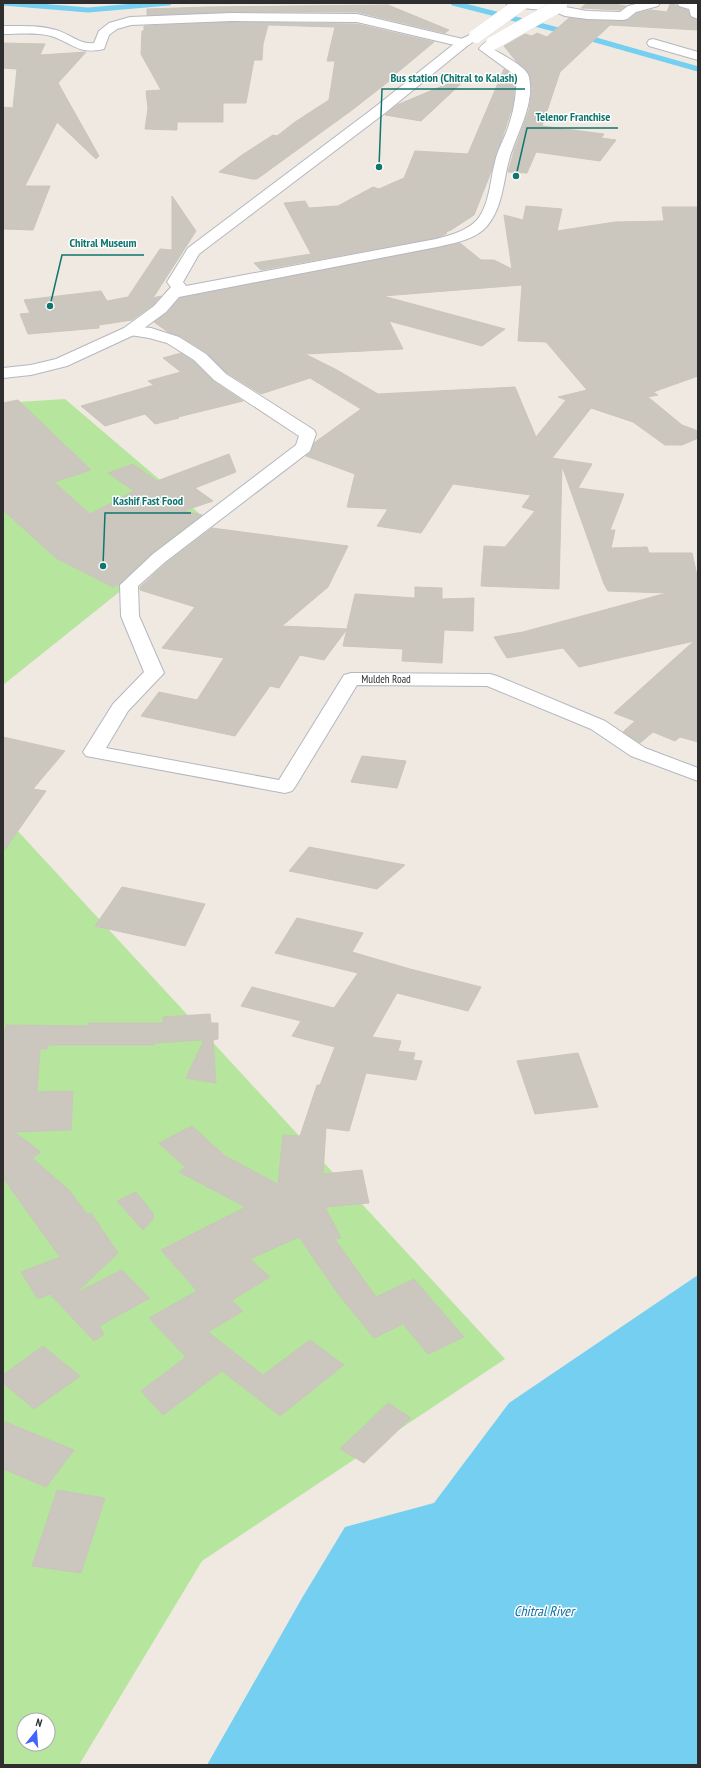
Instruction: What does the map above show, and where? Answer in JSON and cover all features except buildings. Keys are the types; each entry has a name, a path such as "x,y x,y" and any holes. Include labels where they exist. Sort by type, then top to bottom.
{"street":[{"path":"512,3 556,8 565,12 587,16 623,16 632,8 654,3"},
{"path":"3,373 31,370 61,362 130,331 160,309 179,287 175,282 193,251 380,110 463,43 476,36 522,3"},
{"path":"683,3 694,7 695,13 698,15"},
{"path":"174,293 437,243 469,232 481,224 487,216 496,189 501,163 514,131 523,99 522,76 518,70 484,49 561,4"},
{"path":"3,30 38,30 55,33 73,44 88,48 100,46 103,34 113,26 130,21 231,17 357,18 463,43"},
{"path":"653,43 698,56"},
{"name":"Muldeh Road","path":"130,331 151,333 173,340 200,357 220,377 308,434 304,447 159,558 129,585 130,616 154,673 120,708 92,752 285,787 351,679 490,680 598,725 638,752 698,775"}],"green space":[{"path":"65,399 208,521 3,685 3,403"},
{"path":"3,815 505,1359 202,1561 79,1765 3,1765"}],"water":[{"name":"Chitral River","path":"698,1275 698,1765 207,1765 302,1598 345,1527 434,1503 509,1403"}],"waterway":[{"path":"3,3 88,10 169,3"},
{"path":"453,3 566,32"},
{"path":"585,37 698,69"}],"place":[{"name":"Bus station (Chitral to Kalash)","path":"379,167"},
{"name":"Telenor Franchise","path":"516,176"},
{"name":"Chitral Museum","path":"50,306"},
{"name":"Kashif Fast Food","path":"103,566"}]}
